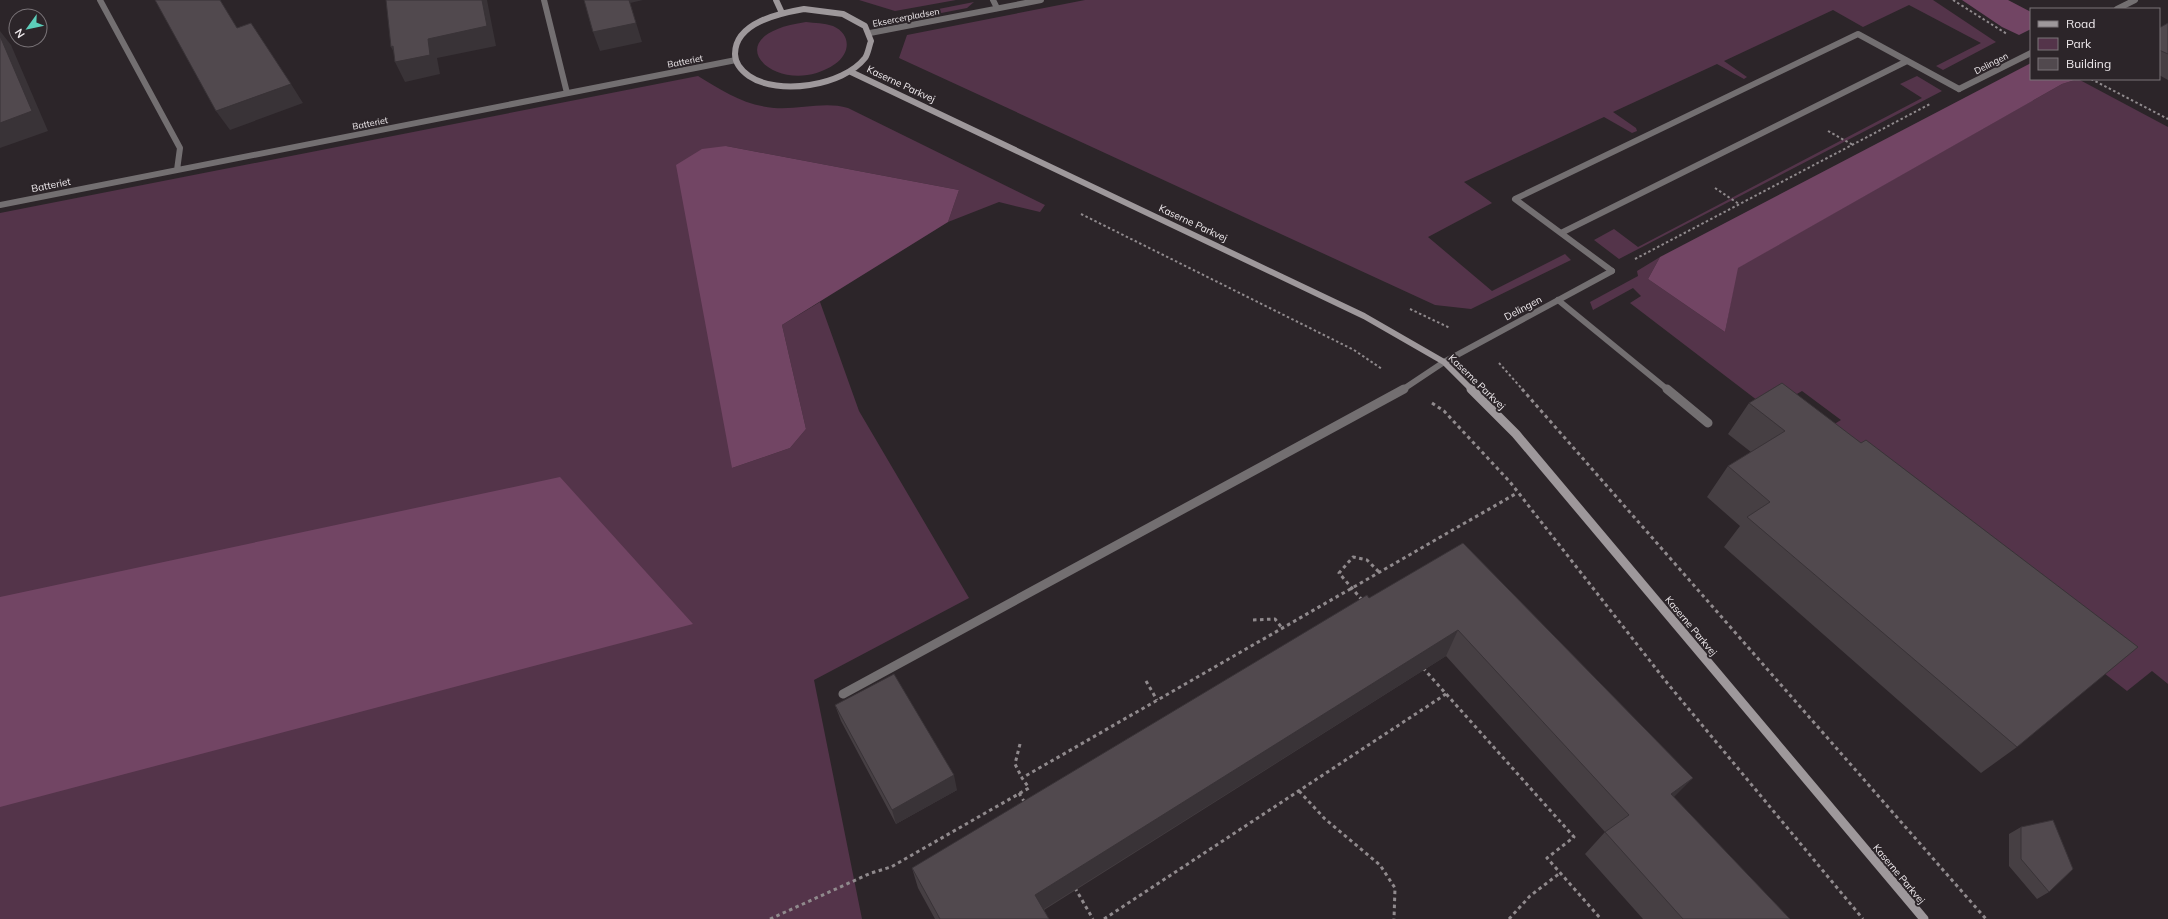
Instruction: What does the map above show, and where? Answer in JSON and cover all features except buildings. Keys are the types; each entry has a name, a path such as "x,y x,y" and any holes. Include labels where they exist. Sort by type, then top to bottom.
{"street":[{"path":"100,0 180,148 177,170"},
{"path":"544,0 567,93"},
{"path":"776,0 782,12"},
{"path":"993,0 997,8"},
{"name":"Eksercerpladsen","path":"870,33 1040,0"},
{"path":"2119,8 2135,0"},
{"path":"804,9 826,9 846,14 861,22 870,33 872,46 865,60 851,72 834,80 814,86 778,86 755,79 742,71 736,60 735,49 745,32 764,19 782,12 804,9"},
{"path":"1612,271 1515,198 1858,34 1959,89"},
{"name":"Delingen","path":"1959,89 2030,54"},
{"name":"Batteriet","path":"0,205 736,60"},
{"path":"1561,233 1907,61"},
{"name":"Kaserne Parkvej","path":"851,72 1364,316 1444,362 1516,434 1924,919"},
{"name":"Delingen","path":"843,694 1408,387 1444,362 1612,271"},
{"path":"1558,300 1708,423"}],"path":[{"path":"1953,0 2011,37"},
{"path":"2093,80 2168,119"},
{"path":"1612,271 1959,89"},
{"path":"1079,213 1354,350 1444,411 1517,493 1668,684 1863,919"},
{"path":"1022,778 1517,493"},
{"path":"1367,606 1339,573 1353,557 1367,560 1379,572"},
{"path":"1253,620 1275,619 1282,628"},
{"path":"1420,664 1574,837 1547,858 1601,919"},
{"path":"1146,681 1157,700"},
{"path":"1104,919 1446,694"},
{"path":"770,919 871,873 891,867 1029,788 1014,764 1020,744"},
{"path":"1299,791 1325,819 1380,865 1395,888 1394,919"},
{"path":"1019,793 1027,806"},
{"path":"1509,919 1530,896 1560,873"},
{"path":"1074,886 1093,919"}],"green space":[{"path":"859,0 956,0 895,11"},
{"path":"1085,0 1933,0 1996,42 1943,70 1936,66 1981,43 1909,5 1863,27 1833,10 1724,61 1747,77 1744,79 1717,64 1613,112 1636,128 1637,131 1632,133 1604,117 1464,182 1492,203 1428,237 1492,291 1565,254 1571,260 1471,309 1435,305 899,58 907,35"},
{"path":"974,2 967,8 900,21 898,17"},
{"path":"806,22 833,26 839,29 846,39 847,44 844,55 840,60 814,74 793,75 776,71 763,62 757,51 761,40 777,29"},
{"path":"698,76 743,101 753,104 774,108 830,105 848,108 1045,205 1040,212 999,202 948,222 959,190 726,146 732,468 790,448 806,429 782,325 820,302 859,411 969,598 814,680 862,919 0,919 0,213"},
{"path":"1917,76 1942,91 1619,259 1594,240 1614,229 1638,247 1922,98 1900,84"},
{"path":"2080,80 2168,127 2168,684 2152,671 2127,691 1806,441 1841,420 1802,391 1771,409 1766,407 1630,303 1641,296 1633,288 1593,310 1590,302 1638,276 1637,271 1660,257 1648,279 1725,332 1737,268 2062,84"}],"shaded area":[{"path":"1962,0 2008,0 2030,11 2030,30 2019,35 2002,27"},
{"path":"2030,64 2030,80 2075,80 2062,84 1738,268 1725,332 1648,279 1660,257"},
{"path":"726,146 959,190 948,222 782,325 806,429 790,448 732,468 676,165 702,149"},
{"path":"560,477 693,624 0,807 0,597"}]}
